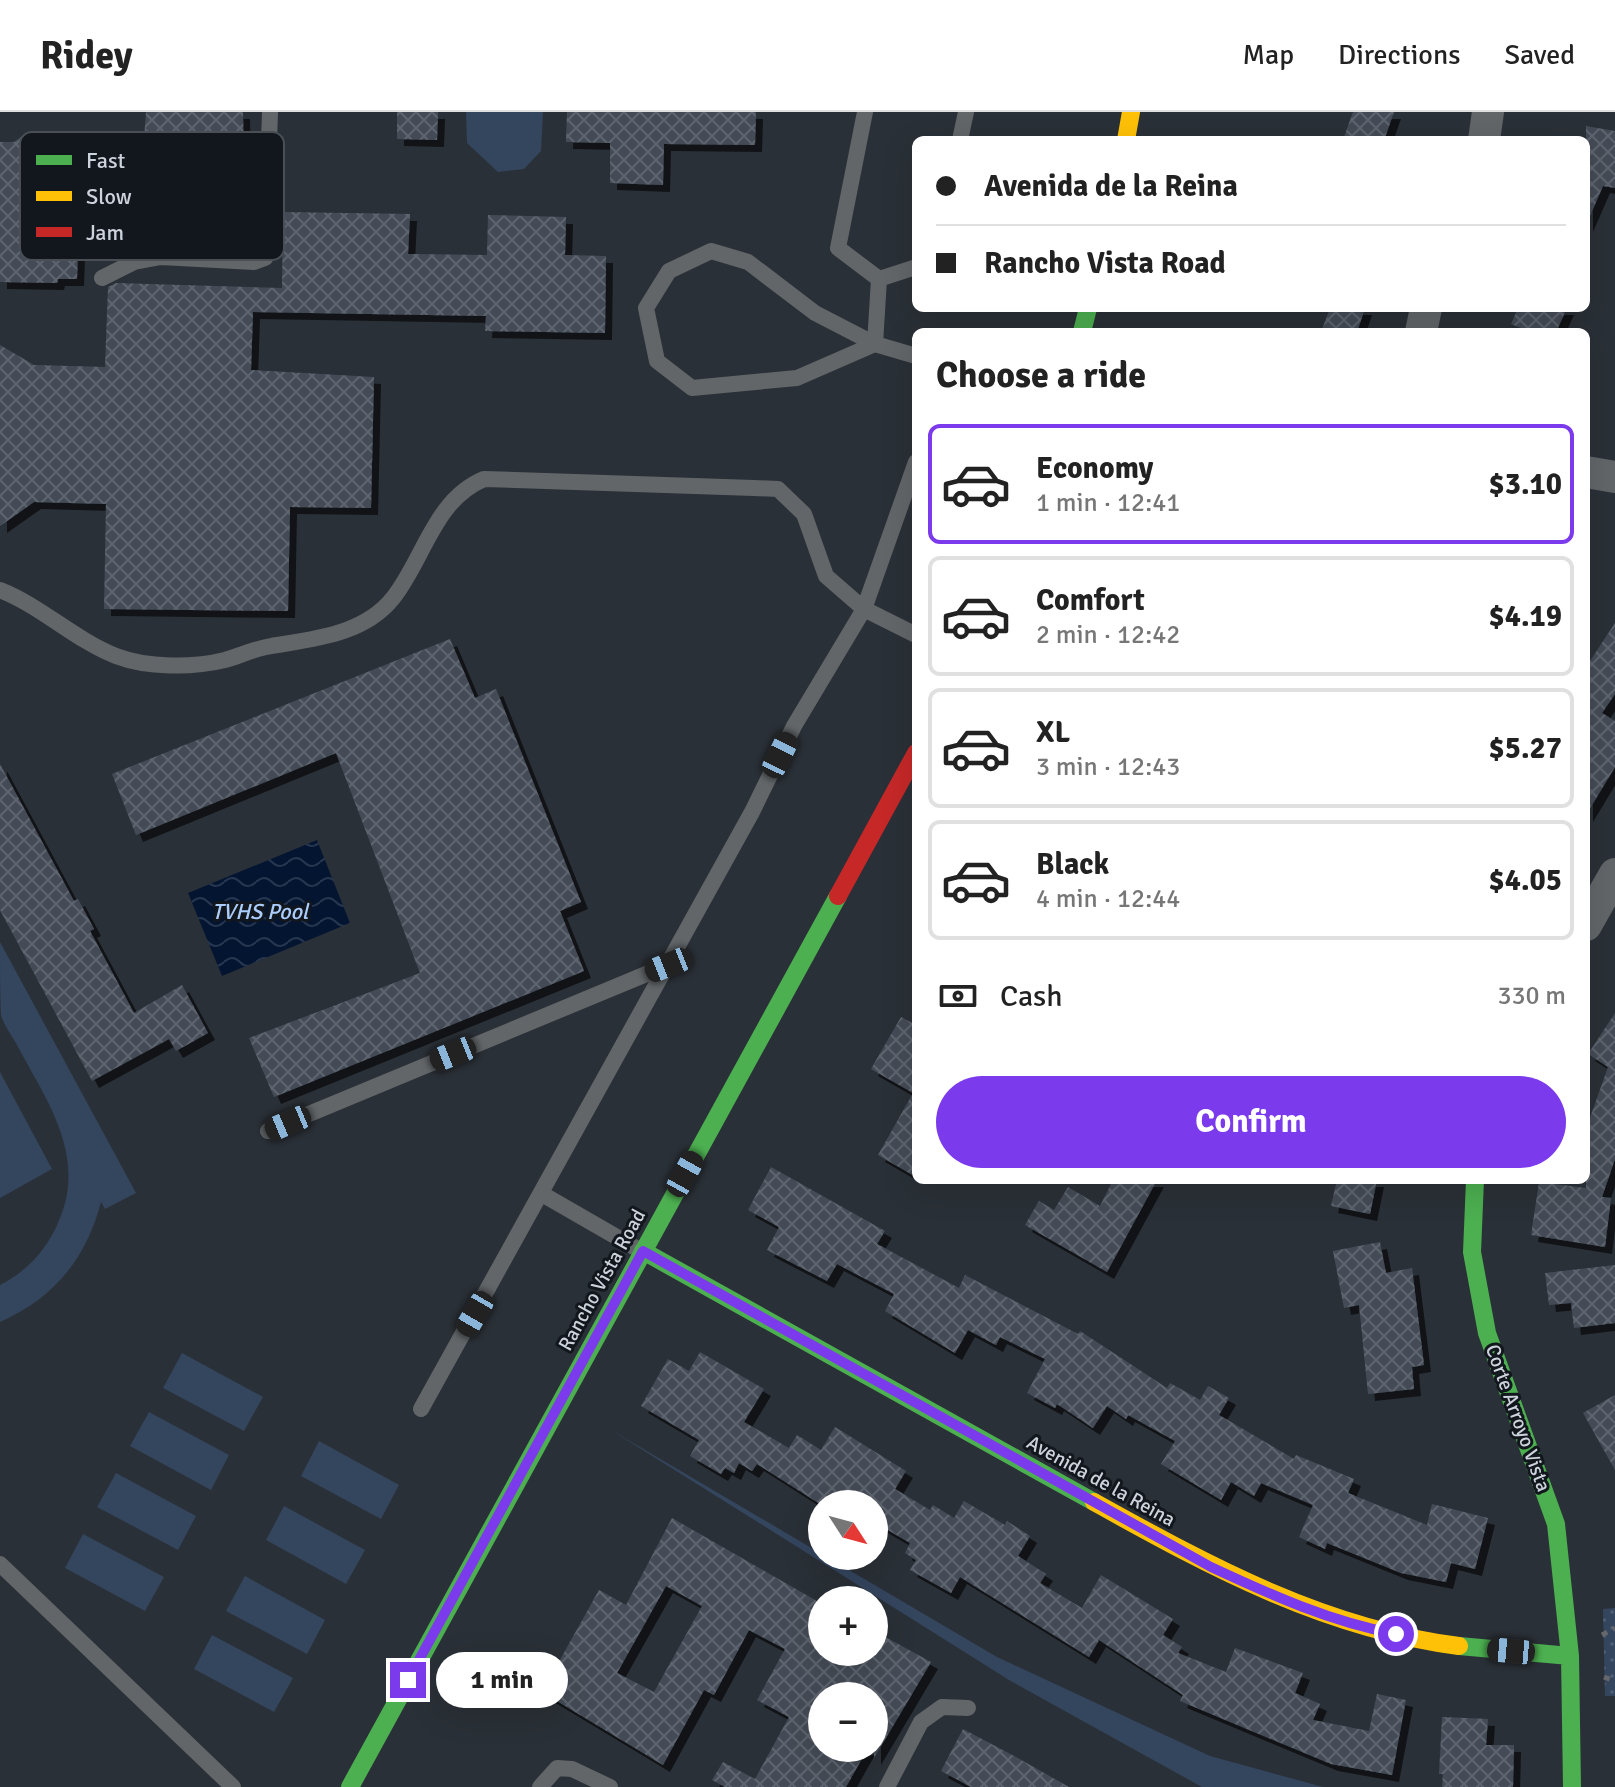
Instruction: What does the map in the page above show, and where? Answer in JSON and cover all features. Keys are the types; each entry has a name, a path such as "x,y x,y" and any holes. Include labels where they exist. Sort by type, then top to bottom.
{"street":[{"path":"1127,136 1131,112"},
{"path":"1485,136 1488,112"},
{"path":"1590,473 1615,477"},
{"name":"Rancho Vista Road","path":"350,1787 912,760"},
{"path":"1590,918 1615,874"},
{"name":"Corte Arroyo Vista","path":"1475,1184 1472,1252 1487,1333 1556,1524 1570,1656 1572,1787"},
{"name":"Avenida de la Reina","path":"643,1251 1211,1567 1279,1599 1367,1628 1481,1649 1570,1656"}],"lane":[{"path":"269,132 270,112"},
{"path":"865,112 838,248 879,279"},
{"path":"961,136 966,112"},
{"path":"875,344 797,378 692,388 657,361 646,308 669,271 711,251 748,262 815,313 875,344 912,355"},
{"path":"102,278 145,260"},
{"path":"208,260 252,260"},
{"path":"879,279 912,268"},
{"path":"875,344 879,279"},
{"path":"421,1409 752,812 794,726 864,609 912,473"},
{"path":"0,590 115,656 155,664 212,662 330,635 373,618 398,591 448,506 471,484 484,479 778,489 804,514 826,576 864,609 912,633"},
{"path":"268,1131 668,965"},
{"path":"542,1194 643,1251"},
{"path":"0,1564 233,1787"},
{"path":"887,1787 921,1722 942,1707 968,1708"},
{"path":"540,1787 557,1768 572,1769 610,1787"}],"shaded area":[{"path":"466,112 543,112 541,151 524,169 498,172 467,143"},
{"path":"0,942 136,1193 105,1209 101,1202 95,1223 77,1259 65,1274 36,1301 0,1322 0,1285 28,1265 50,1239 67,1195 68,1172 60,1129 1,1015"},
{"path":"0,1072 52,1169 0,1198"},
{"path":"182,1353 263,1397 244,1431 163,1388"},
{"path":"149,1412 229,1455 211,1490 130,1446"},
{"path":"611,1430 808,1546 808,1554"},
{"path":"319,1441 399,1485 381,1519 301,1476"},
{"path":"116,1473 196,1516 178,1550 97,1507"},
{"path":"284,1506 365,1550 346,1584 266,1540"},
{"path":"83,1534 164,1577 145,1611 65,1568"},
{"path":"834,1570 849,1570 876,1586 859,1586"},
{"path":"245,1576 325,1620 307,1654 226,1611"},
{"path":"888,1593 997,1657 1210,1756 1323,1787 1202,1787 1009,1680 888,1604"},
{"path":"1615,1608 1615,1696 1605,1696 1603,1609"},
{"path":"212,1635 293,1678 274,1712 194,1669"}],"water":[{"name":"TVHS Pool","path":"317,840 350,923 222,976 188,893"}],"building":[{"path":"146,112 243,112 243,132 144,132"},
{"path":"397,112 438,112 437,140 397,139"},
{"path":"567,112 756,112 755,145 664,144 663,185 610,183 610,143 566,142"},
{"path":"1353,112 1394,112 1385,136 1344,136"},
{"path":"1586,126 1615,131 1615,188 1603,186 1590,216 1590,136 1586,136"},
{"path":"20,138 20,260 78,260 77,279 58,279 57,283 0,282 0,142 14,142"},
{"path":"284,212 410,214 408,254 487,255 488,215 566,217 565,255 606,256 605,333 485,331 486,316 253,312 251,370 374,377 371,508 290,507 288,611 104,609 106,504 34,502 0,526 0,345 34,365 105,367 108,287 116,283 282,288"},
{"path":"1328,312 1364,312 1358,328 1322,328"},
{"path":"1516,312 1565,312 1558,328 1520,328 1511,324"},
{"path":"1615,623 1615,694 1602,713 1615,721 1615,767 1590,808 1590,661"},
{"path":"450,639 475,698 496,689 581,902 560,911 584,971 274,1097 249,1038 420,973 336,753 136,835 112,774"},
{"path":"0,764 74,901 78,899 94,929 90,931 134,1013 182,985 208,1033 176,1051 169,1039 92,1081 0,910"},
{"path":"1615,1013 1615,1159 1602,1197 1611,1198 1605,1247 1531,1235 1539,1184 1586,1188 1586,1184 1590,1184 1590,1118 1608,1067 1590,1055"},
{"path":"901,1017 912,1023 912,1092 871,1069"},
{"path":"912,1095 912,1175 878,1155"},
{"path":"771,1167 885,1231 877,1244 959,1288 965,1275 1078,1334 1080,1331 1167,1388 1170,1383 1200,1400 1208,1386 1229,1398 1219,1415 1294,1459 1296,1455 1354,1479 1348,1493 1427,1525 1432,1504 1488,1518 1475,1569 1451,1563 1446,1582 1401,1573 1327,1543 1325,1549 1299,1537 1313,1505 1261,1483 1254,1496 1231,1482 1221,1500 1161,1464 1175,1441 1128,1415 1126,1419 1107,1406 1093,1428 1057,1404 1055,1408 1027,1393 1045,1359 1000,1337 996,1345 968,1330 955,1353 885,1311 894,1294 837,1264 827,1281 767,1250 779,1227 748,1210"},
{"path":"1111,1184 1155,1184 1107,1272 1025,1225 1039,1201 1054,1210 1068,1187 1100,1206"},
{"path":"1336,1184 1376,1184 1370,1214 1331,1206"},
{"path":"1380,1242 1386,1273 1412,1268 1424,1365 1412,1367 1414,1389 1368,1394 1359,1305 1344,1308 1333,1251"},
{"path":"1615,1265 1615,1323 1574,1328 1571,1303 1549,1305 1545,1273"},
{"path":"700,1352 764,1389 744,1422 789,1448 797,1435 821,1450 835,1427 906,1471 895,1489 930,1510 933,1505 954,1518 964,1501 1005,1525 1007,1521 1030,1536 1018,1556 1046,1574 1040,1583 1082,1608 1101,1575 1173,1619 1163,1635 1182,1647 1178,1653 1226,1672 1235,1648 1303,1673 1295,1693 1320,1704 1313,1720 1369,1731 1377,1694 1406,1700 1392,1775 1331,1764 1180,1701 1183,1695 1099,1640 1089,1657 960,1577 951,1593 910,1570 916,1560 905,1553 910,1543 888,1530 888,1490 808,1490 808,1496 757,1464 752,1471 739,1463 734,1473 725,1468 721,1474 690,1456 699,1440 641,1406 668,1359 689,1371"},
{"path":"1615,1395 1615,1470 1583,1413"},
{"path":"672,1518 808,1596 808,1666 888,1666 888,1638 931,1662 888,1734 888,1682 808,1682 808,1762 860,1762 846,1787 725,1787 712,1780 723,1762 755,1779 789,1717 757,1700 785,1649 749,1630 714,1695 704,1690 663,1765 542,1692 599,1590 626,1605","holes":["666,1586 702,1606 654,1692 617,1673"]},
{"path":"1442,1717 1488,1719 1486,1745 1514,1745 1513,1787 1442,1787 1443,1774 1439,1774"},
{"path":"963,1729 1069,1787 971,1787 941,1771"}],"traffic: fast":[{"path":"1083,328 1087,312"},
{"path":"350,1787 838,896"},
{"path":"1475,1184 1472,1252 1487,1333 1556,1524 1570,1656 1572,1787"},
{"path":"643,1251 1094,1502"},
{"path":"1459,1646 1570,1656"}],"traffic: slow":[{"path":"1127,136 1131,112"},
{"path":"1094,1502 1226,1572 1315,1610 1410,1638 1459,1646"}],"traffic: jam":[{"path":"838,896 912,760"}],"route":[{"path":"408,1680 643,1251 1211,1567 1279,1599 1367,1628 1396,1634"}]}
